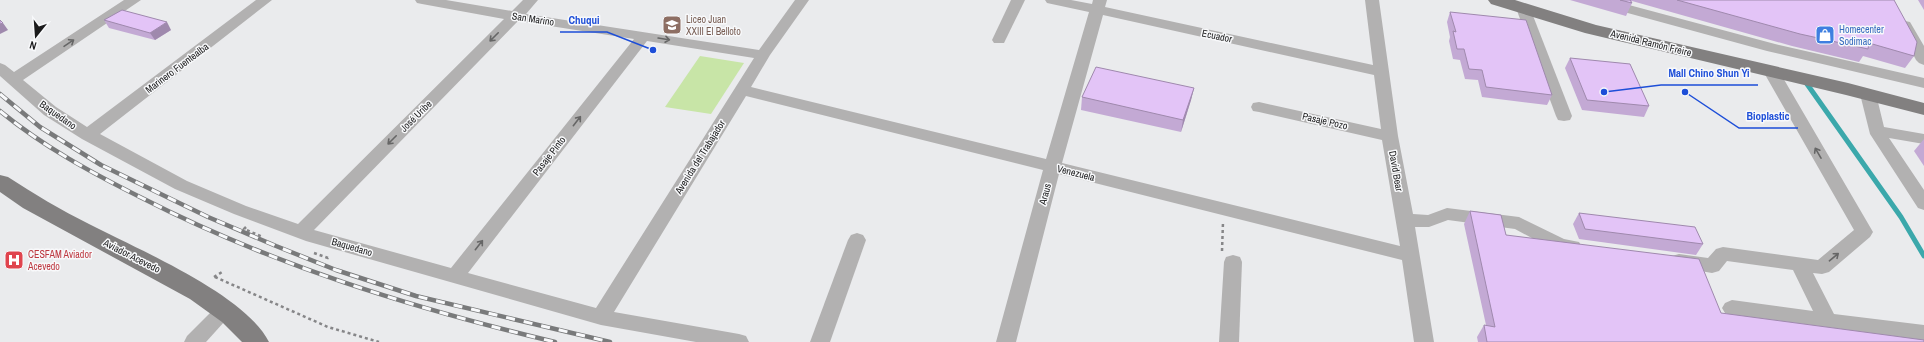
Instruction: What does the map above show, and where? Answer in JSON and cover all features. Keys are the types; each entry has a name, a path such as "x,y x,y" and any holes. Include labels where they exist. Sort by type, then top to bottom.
{"main road":[{"name":"Avenida Ramón Freire","path":"1497,0 1523,4 1606,24 1846,71 1924,99"},
{"name":"Avenida Ramón Freire","path":"1523,4 1598,30 1868,94 1924,109"},
{"path":"1798,78 1825,80 1846,71"},
{"name":"Aviador Acevedo","path":"2,187 176,278 224,311 257,342"}],"street":[{"path":"13,80 134,0"},
{"name":"Marinero Fuentealba","path":"88,135 265,0"},
{"name":"San Marino","path":"422,0 763,55"},
{"name":"José Uribe","path":"301,232 531,0"},
{"name":"Avenida del Trabajador","path":"601,317 763,55 802,0"},
{"path":"999,40 1018,0"},
{"name":"Ecuador","path":"1052,0 1099,5 1382,72"},
{"name":"David Bear","path":"1372,0 1390,136 1411,255 1424,342"},
{"path":"1523,4 1564,116"},
{"name":"Araus","path":"1006,342 1052,168 1099,5"},
{"path":"1629,9 1772,48 1846,71 1924,83"},
{"path":"1899,17 1924,60"},
{"name":"Pasaje Pinto","path":"455,276 644,36"},
{"name":"Baquedano","path":"0,68 50,111 88,135 181,185 240,210 301,232 601,317 739,342"},
{"path":"1659,258 1712,266 1723,254 1822,267 1864,232 1771,71"},
{"name":"Venezuela","path":"741,90 1052,168 1411,255"},
{"path":"1868,94 1877,131 1924,204"},
{"name":"Pasaje Pozo","path":"1259,107 1390,136"},
{"path":"1877,131 1924,139"},
{"path":"1405,220 1429,221 1448,214 1519,223 1560,245 1591,249"},
{"path":"820,342 856,240"},
{"path":"1229,342 1233,262"},
{"path":"1800,264 1828,321"},
{"path":"1732,308 1924,333"},
{"path":"194,342 224,311"}],"path":[{"path":"1224,209 1221,257 1233,262"},
{"path":"215,277 328,327 379,342"}],"green space":[{"path":"700,56 744,63 711,114 665,107"}],"building":[{"path":"1620,0 1630,0 1632,3"},
{"path":"1677,0 1894,0 1917,42 1914,56 1869,43 1868,49 1800,34"},
{"path":"122,10 167,22 150,33 104,20"},
{"path":"1450,12 1526,20 1552,95 1486,87 1482,70 1469,69 1464,49 1457,49 1453,31 1456,32"},
{"path":"1570,58 1630,64 1649,106 1587,100"},
{"path":"1096,67 1194,88 1183,120 1082,97"},
{"path":"1470,211 1501,215 1506,235 1699,259 1721,313 1924,340 1924,342 1487,342 1484,325 1495,327"},
{"path":"1579,213 1695,227 1703,244 1585,229"}],"waterway":[{"path":"1807,84 1901,217 1924,256"}],"railway":[{"path":"0,94 40,127 101,165 208,217 276,246 336,270 416,296 610,342"},
{"path":"0,111 51,148 123,189 191,222 242,244 293,264 396,299 449,315 555,342"}],"place":[{"name":"Liceo Juan XXIII El Belloto","path":"672,25"},
{"name":"Homecenter Sodimac","path":"1825,35"},
{"name":"Chuqui","path":"653,50"},
{"name":"Mall Chino Shun Yi","path":"1604,92"},
{"name":"Bioplastic","path":"1685,92"},
{"name":"CESFAM Aviador Acevedo","path":"14,260"}]}
